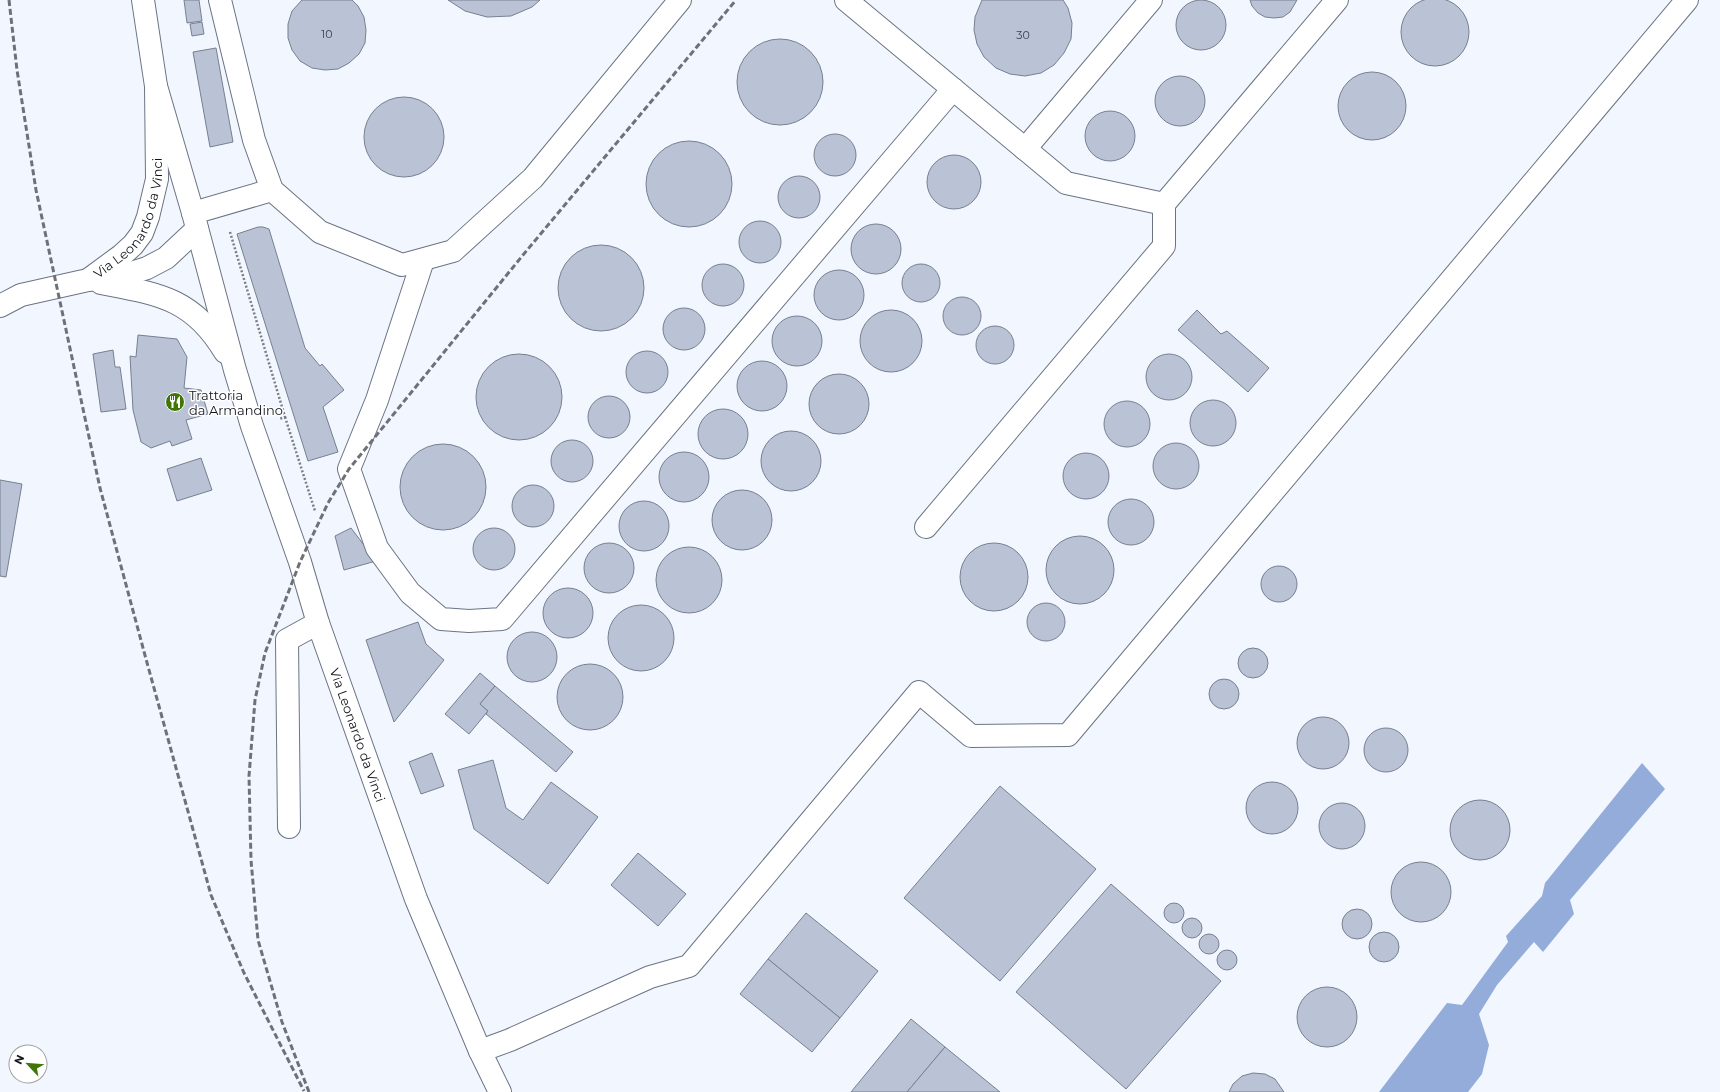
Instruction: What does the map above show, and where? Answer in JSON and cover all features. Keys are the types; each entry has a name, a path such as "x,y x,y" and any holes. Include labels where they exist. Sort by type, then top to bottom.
{"street":[{"name":"Via Leonardo da Vinci","path":"143,0 156,86 195,221 235,370 255,433 300,562 318,623 416,899 480,1051 500,1092"},
{"path":"220,0 254,140 272,190 320,232 402,265 453,251 533,178 680,0"},
{"path":"846,0 1066,183 1164,204"},
{"path":"1025,149 1151,0"},
{"path":"926,527 1164,246 1164,204 1337,0"},
{"path":"480,1051 510,1040 650,977 689,966 919,692 971,736 1068,735 1687,0"},
{"name":"Via Leonardo da Vinci","path":"88,280 106,268 133,245 142,233 148,217 157,179 156,86"},
{"path":"423,260 377,400 350,469 377,548 410,594 441,619 469,622 502,619 953,89"},
{"path":"0,306 21,295 88,280 119,277 158,263 195,221 272,190"},
{"name":"Via Leonardo da Vinci","path":"88,280 153,294 171,300 190,310 217,338 235,370"},
{"path":"0,286 21,295"},
{"path":"289,827 287,640 318,623"}],"path":[{"path":"284,417 315,511"}],"water":[{"path":"1642,763 1665,789 1570,900 1574,914 1543,952 1534,942 1497,985 1479,1014 1489,1045 1482,1074 1468,1092 1379,1092 1447,1003 1462,1005 1508,942 1506,936 1542,896 1545,883"}],"building":[{"path":"1435,-2 1448,0 1459,8 1467,19 1469,32 1467,45 1459,56 1448,64 1435,66 1422,64 1411,56 1403,45 1401,32 1403,19 1411,8 1422,0"},
{"path":"184,0 199,0 202,21 187,23"},
{"path":"302,0 352,0 358,6 364,17 366,30 365,43 359,54 349,63 338,69 325,70 312,68 300,61 292,50 288,38 288,24 292,11"},
{"path":"448,0 540,0 532,7 511,16 487,17 465,11"},
{"path":"982,0 1063,0 1068,8 1072,23 1071,39 1064,53 1054,65 1041,73 1025,76 1010,74 996,68 984,57 977,44 974,30 975,17"},
{"path":"1201,0 1211,2 1219,7 1224,15 1226,25 1224,35 1219,43 1211,48 1201,50 1191,48 1183,43 1178,35 1176,25 1178,15 1183,7 1191,2"},
{"path":"1250,0 1297,0 1290,12 1283,17 1274,18 1265,17 1258,13 1252,6"},
{"path":"202,22 204,34 192,36 190,24"},
{"path":"780,39 797,42 811,51 820,65 823,82 820,99 811,113 797,122 780,125 763,122 749,113 740,99 737,82 740,65 749,51 763,42"},
{"path":"216,48 233,142 210,147 193,52"},
{"path":"1365,72 1379,72 1391,77 1401,87 1406,99 1406,113 1401,125 1391,135 1379,140 1365,140 1353,135 1343,125 1338,113 1338,99 1343,87 1353,77"},
{"path":"1180,76 1190,78 1198,83 1203,91 1205,101 1203,111 1198,119 1190,124 1180,126 1170,124 1162,119 1157,111 1155,101 1157,91 1162,83 1170,78"},
{"path":"404,97 419,100 432,109 441,122 444,137 441,152 432,165 419,174 404,177 389,174 376,165 367,152 364,137 367,122 376,109 389,100"},
{"path":"1110,111 1120,113 1128,118 1133,126 1135,136 1133,146 1128,154 1120,159 1110,161 1100,159 1092,154 1087,146 1085,136 1087,126 1092,118 1100,113"},
{"path":"835,134 850,140 856,155 850,170 835,176 820,170 814,155 820,140"},
{"path":"689,141 705,144 713,148 725,160 729,168 732,184 729,200 725,208 713,220 705,224 689,227 673,224 665,220 653,208 649,200 646,184 649,168 653,160 665,148 673,144"},
{"path":"949,155 959,155 969,159 977,167 981,177 981,187 977,197 969,205 959,209 949,209 939,205 931,197 927,187 927,177 931,167 939,159"},
{"path":"799,176 814,182 820,197 814,212 799,218 784,212 778,197 784,182"},
{"path":"760,221 775,227 781,242 775,257 760,263 745,257 739,242 745,227"},
{"path":"876,224 886,226 894,231 899,239 901,249 899,259 894,267 886,272 876,274 866,272 858,267 853,259 851,249 853,239 858,231 866,226"},
{"path":"258,227 269,229 305,348 320,366 322,364 344,390 323,407 338,452 308,461 237,234"},
{"path":"601,245 617,248 625,252 637,264 641,272 644,288 641,304 637,312 625,324 617,328 601,331 585,328 577,324 565,312 561,304 558,288 561,272 565,264 577,252 585,248"},
{"path":"723,264 738,270 744,285 738,300 723,306 708,300 702,285 708,270"},
{"path":"917,264 925,264 932,267 937,272 940,283 937,294 932,299 925,302 917,302 910,299 905,294 902,287 902,279 905,272 910,267"},
{"path":"839,270 849,272 857,277 862,285 864,295 862,305 857,313 849,318 839,320 829,318 821,313 816,305 814,295 816,285 821,277 829,272"},
{"path":"958,297 966,297 973,300 978,305 981,316 978,327 973,332 966,335 958,335 951,332 946,327 943,320 943,312 946,305 951,300"},
{"path":"684,308 699,314 705,329 699,344 684,350 669,344 663,329 669,314"},
{"path":"891,310 903,312 913,319 920,329 922,341 920,353 913,363 903,370 891,372 879,370 869,363 862,353 860,341 862,329 869,319 879,312"},
{"path":"1197,310 1221,334 1227,331 1269,368 1248,392 1178,330"},
{"path":"797,316 807,318 815,323 820,331 822,341 820,351 815,359 807,364 797,366 787,364 779,359 774,351 772,341 774,331 779,323 787,318"},
{"path":"991,326 999,326 1006,329 1011,334 1014,345 1011,356 1006,361 999,364 991,364 984,361 979,356 976,349 976,341 979,334 984,329"},
{"path":"138,335 177,339 187,357 184,388 201,390 208,414 186,420 192,439 172,446 170,441 151,448 141,442 133,410 130,356 136,357"},
{"path":"113,350 115,367 120,367 126,409 101,412 93,354"},
{"path":"647,351 662,357 668,372 662,387 647,393 632,387 626,372 632,357"},
{"path":"519,354 535,357 543,361 555,373 559,381 562,397 559,413 555,421 543,433 535,437 519,440 503,437 495,433 483,421 479,413 476,397 479,381 483,373 495,361 503,357"},
{"path":"1164,354 1174,354 1182,358 1188,364 1192,372 1192,382 1188,390 1182,396 1174,400 1164,400 1156,396 1150,390 1146,382 1146,372 1150,364 1156,358"},
{"path":"762,361 772,363 780,368 785,376 787,386 785,396 780,404 772,409 762,411 752,409 744,404 739,396 737,386 739,376 744,368 752,363"},
{"path":"839,374 856,379 864,387 869,404 864,421 856,429 839,434 822,429 814,421 809,404 814,387 822,379"},
{"path":"609,396 624,402 630,417 624,432 609,438 594,432 588,417 594,402"},
{"path":"1208,400 1218,400 1226,404 1232,410 1236,418 1236,428 1232,436 1226,442 1218,446 1208,446 1200,442 1194,436 1190,428 1190,418 1194,410 1200,404"},
{"path":"1122,401 1132,401 1140,405 1146,411 1150,419 1150,429 1146,437 1140,443 1132,447 1122,447 1114,443 1108,437 1104,429 1104,419 1108,411 1114,405"},
{"path":"723,409 733,411 741,416 746,424 748,434 746,444 741,452 733,457 723,459 713,457 705,452 700,444 698,434 700,424 705,416 713,411"},
{"path":"791,431 808,436 816,444 821,461 816,478 808,486 791,491 774,486 766,478 761,461 766,444 774,436"},
{"path":"572,440 587,446 593,461 587,476 572,482 557,476 551,461 557,446"},
{"path":"1171,443 1181,443 1189,447 1195,453 1199,461 1199,471 1195,479 1189,485 1181,489 1171,489 1163,485 1157,479 1153,471 1153,461 1157,453 1163,447"},
{"path":"443,444 459,447 467,451 479,463 483,471 486,487 483,503 479,511 467,523 459,527 443,530 427,527 419,523 407,511 403,503 400,487 403,471 407,463 419,451 427,447"},
{"path":"684,452 694,454 702,459 707,467 709,477 707,487 702,495 694,500 684,502 674,500 666,495 661,487 659,477 661,467 666,459 674,454"},
{"path":"1081,453 1091,453 1099,457 1105,463 1109,471 1109,481 1105,489 1099,495 1091,499 1081,499 1073,495 1067,489 1063,481 1063,471 1067,463 1073,457"},
{"path":"201,458 212,490 177,501 167,469"},
{"path":"0,480 22,484 6,577 0,576"},
{"path":"533,485 548,491 554,506 548,521 533,527 518,521 512,506 518,491"},
{"path":"742,490 754,492 767,503 770,508 772,520 770,532 759,545 754,548 742,550 730,548 717,537 714,532 712,520 714,508 725,495 730,492"},
{"path":"1126,499 1136,499 1144,503 1150,509 1154,517 1154,527 1150,535 1144,541 1136,545 1126,545 1118,541 1112,535 1108,527 1108,517 1112,509 1118,503"},
{"path":"644,501 654,503 662,508 667,516 669,526 667,536 662,544 654,549 644,551 634,549 626,544 621,536 619,526 621,516 626,508 634,503"},
{"path":"351,528 376,561 344,570 335,536"},
{"path":"494,528 509,534 515,549 509,564 494,570 479,564 473,549 479,534"},
{"path":"1073,536 1087,536 1099,541 1109,551 1114,563 1114,577 1109,589 1099,599 1087,604 1073,604 1061,599 1051,589 1046,577 1046,563 1051,551 1061,541"},
{"path":"609,543 618,545 627,550 632,559 634,568 632,577 627,586 618,591 609,593 600,591 591,586 586,577 584,568 586,559 591,550 600,545"},
{"path":"987,543 1001,543 1013,548 1023,558 1028,570 1028,584 1023,596 1013,606 1001,611 987,611 975,606 965,596 960,584 960,570 965,558 975,548"},
{"path":"683,547 695,547 707,552 717,562 722,574 720,593 707,608 695,613 683,613 671,608 661,598 656,586 656,574 661,562 671,552"},
{"path":"1283,566 1292,571 1296,577 1296,591 1292,597 1283,602 1275,602 1266,597 1262,591 1261,580 1266,571 1272,567"},
{"path":"568,588 578,590 586,595 591,603 593,613 591,623 586,631 578,636 568,638 558,636 550,631 545,623 543,613 545,603 550,595 558,590"},
{"path":"1042,603 1050,603 1057,606 1062,611 1065,622 1062,633 1057,638 1050,641 1042,641 1035,638 1030,633 1027,626 1027,618 1030,611 1035,606"},
{"path":"641,605 654,607 669,620 672,625 674,638 672,651 659,666 654,669 641,671 628,669 613,656 610,651 608,638 610,625 623,610 628,607"},
{"path":"418,622 426,644 444,660 394,722 366,640"},
{"path":"532,632 542,634 550,639 555,647 557,657 555,667 550,675 542,680 532,682 522,680 514,675 509,667 507,657 509,647 514,639 522,634"},
{"path":"1253,648 1259,649 1267,657 1267,669 1259,677 1253,678 1247,677 1239,669 1238,663 1239,657 1247,649"},
{"path":"584,664 596,664 608,669 618,679 623,691 621,710 608,725 596,730 584,730 572,725 562,715 557,703 557,691 562,679 572,669"},
{"path":"480,673 495,686 480,704 488,711 469,734 445,714"},
{"path":"1224,679 1230,680 1238,688 1238,700 1230,708 1224,709 1218,708 1210,700 1209,694 1210,688 1218,680"},
{"path":"495,686 573,752 556,772 486,714 488,711 480,704"},
{"path":"1318,717 1328,717 1338,721 1345,728 1349,738 1349,748 1345,758 1338,765 1328,769 1318,769 1308,765 1301,758 1297,748 1297,738 1301,728 1308,721"},
{"path":"1386,728 1398,732 1404,738 1408,750 1404,762 1398,768 1386,772 1374,768 1368,762 1364,750 1368,738 1374,732"},
{"path":"432,753 444,786 421,794 409,762"},
{"path":"493,760 506,808 523,820 551,782 598,817 548,884 474,829 458,770"},
{"path":"1267,782 1277,782 1291,789 1298,803 1298,813 1291,827 1277,834 1267,834 1257,830 1250,823 1246,813 1246,803 1250,793 1257,786"},
{"path":"1000,786 1096,869 1000,981 904,898"},
{"path":"1480,800 1497,805 1505,813 1510,830 1505,847 1497,855 1480,860 1463,855 1455,847 1450,830 1455,813 1463,805"},
{"path":"1342,803 1355,807 1361,813 1365,826 1361,839 1355,845 1342,849 1329,845 1323,839 1319,826 1323,813 1329,807"},
{"path":"638,853 686,894 658,926 611,885"},
{"path":"1421,862 1438,867 1446,875 1451,892 1446,909 1438,917 1421,922 1404,917 1396,909 1391,892 1396,875 1404,867"},
{"path":"1111,884 1221,981 1126,1089 1016,992"},
{"path":"1170,903 1178,903 1184,909 1184,917 1178,923 1170,923 1164,917 1164,909"},
{"path":"1357,909 1363,910 1371,918 1371,930 1363,938 1357,939 1351,938 1343,930 1342,924 1343,918 1351,910"},
{"path":"806,913 878,971 840,1018 768,959"},
{"path":"1188,918 1196,918 1202,924 1202,932 1196,938 1188,938 1182,932 1182,924"},
{"path":"1384,932 1390,933 1398,941 1398,953 1390,961 1384,962 1378,961 1370,953 1369,947 1370,941 1378,933"},
{"path":"1205,934 1213,934 1219,940 1219,948 1213,954 1205,954 1199,948 1199,940"},
{"path":"1223,950 1231,950 1237,956 1237,964 1231,970 1223,970 1217,964 1217,956"},
{"path":"768,959 840,1018 812,1052 740,994"},
{"path":"1327,987 1344,992 1352,1000 1357,1017 1352,1034 1344,1042 1327,1047 1310,1042 1302,1034 1297,1017 1302,1000 1310,992"},
{"path":"911,1019 945,1047 907,1092 851,1092"},
{"path":"945,1047 1000,1092 907,1092"},
{"path":"1253,1073 1265,1074 1275,1079 1284,1092 1229,1092 1233,1084 1242,1076"}],"railway":[{"path":"9,0 17,70 36,190 100,488 146,659 211,895 244,973 304,1091"},
{"path":"309,1092 282,1022 258,940 251,860 249,776 255,700 265,653 300,562 328,503 349,469 523,255 736,0"}],"place":[{"name":"Trattoria da Armandino","path":"175,402"}]}
